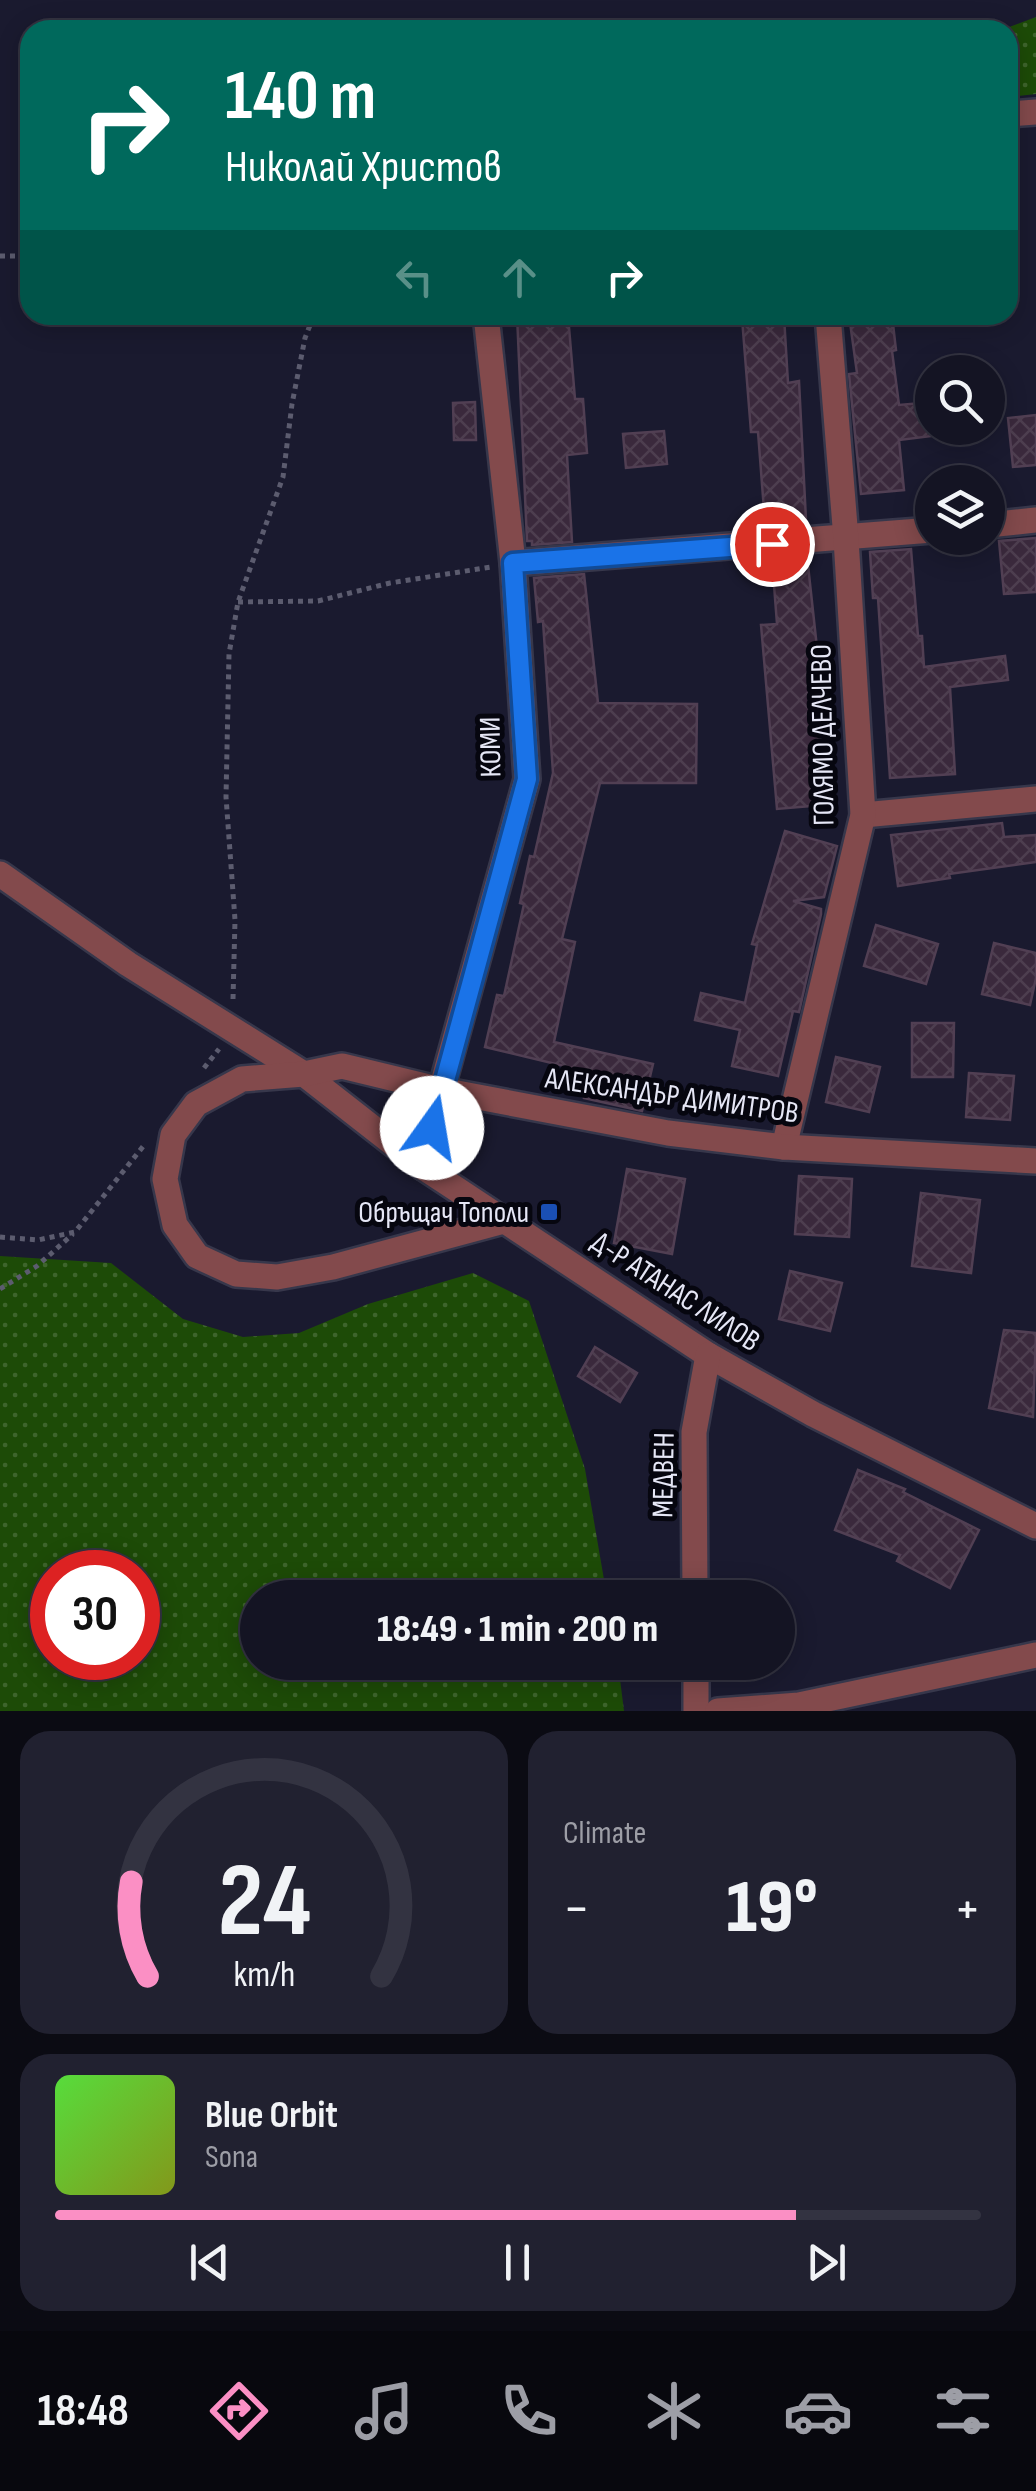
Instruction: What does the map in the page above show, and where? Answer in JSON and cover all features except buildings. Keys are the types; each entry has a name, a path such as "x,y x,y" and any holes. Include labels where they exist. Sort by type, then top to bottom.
{"street":[{"name":"КОМИ","path":"423,1166 527,779 513,563 487,325"},
{"name":"ГОЛЯМО ДЕЛЧЕВО","path":"784,1147 863,815 829,325"},
{"path":"1005,523 1036,520"},
{"path":"513,563 915,532"},
{"path":"863,815 1036,799"},
{"name":"Д-Р АТАНАС ЛИЛОВ","path":"0,874 128,964 304,1074 423,1166 708,1355 813,1414 1036,1526"},
{"name":"АЛЕКСАНДЪР ДИМИТРОВ","path":"508,1220 333,1267 277,1276 236,1274 197,1256 175,1224 165,1179 173,1135 196,1104 242,1079 304,1074 342,1066 441,1090 668,1134 784,1147 1036,1161"},
{"name":"МЕДВЕН","path":"695,1580 694,1432 708,1355"},
{"path":"718,1711 799,1705 1036,1656"},
{"path":"696,1680 696,1711"}],"path":[{"path":"201,1073 236,1029 232,984 235,920 226,797 229,654 238,602 283,477 292,404 310,325"},
{"path":"238,602 318,601 390,583 513,563"},
{"path":"0,1289 37,1266 75,1232 154,1132"},
{"path":"0,1238 38,1240 75,1232"}],"green space":[{"path":"1036,17 1036,94 1018,96 1018,24"},
{"path":"0,1256 111,1263 183,1319 243,1337 299,1333 368,1304 473,1273 529,1301 585,1469 604,1580 240,1580 240,1680 620,1680 624,1711 0,1711"}],"place":[{"name":"Обръщач Тополи","path":"549,1212"}],"route":[{"path":"432,1128 527,779 513,563 772,544"}]}
